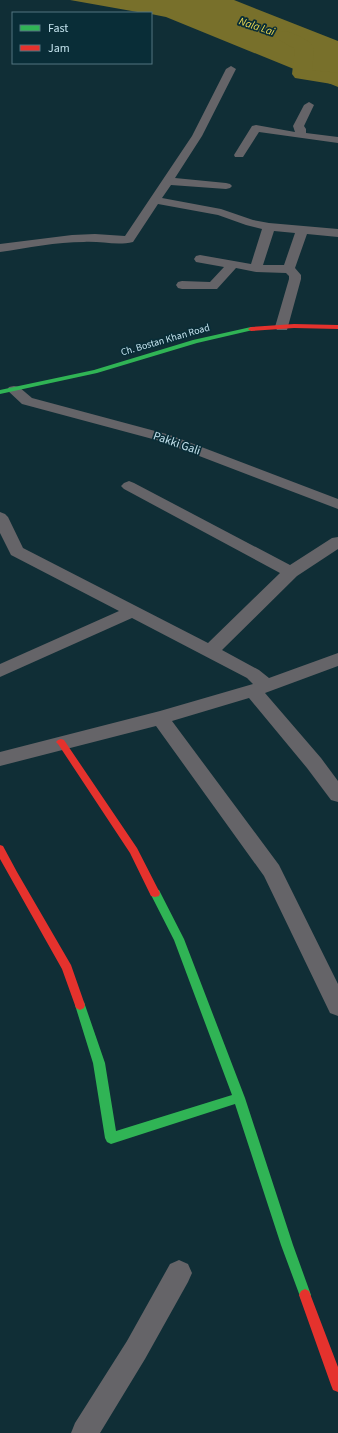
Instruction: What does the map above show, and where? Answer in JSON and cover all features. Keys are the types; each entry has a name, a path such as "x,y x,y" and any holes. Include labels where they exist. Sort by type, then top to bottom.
{"street":[{"path":"0,248 85,238 129,239 197,136 231,69"},
{"path":"300,135 301,129 298,126 309,105"},
{"path":"239,155 256,128 310,138 338,140"},
{"path":"167,181 226,186"},
{"path":"154,200 221,212 250,223 269,227 338,233"},
{"path":"256,268 269,227"},
{"path":"289,269 302,230"},
{"path":"200,259 256,268 289,269 295,276 295,279 282,327"},
{"path":"182,285 213,286 234,264"},
{"name":"Ch. Bostan Khan Road","path":"7,391 95,372 195,341 246,328 338,327"},
{"name":"Pakki Gali","path":"7,391 27,401 165,438 338,504"},
{"path":"129,486 291,572"},
{"path":"0,517 17,551 131,612 253,674 260,688 338,795"},
{"path":"210,652 291,572 338,542"},
{"path":"0,671 131,612"},
{"path":"0,759 61,742 160,718 260,688 337,661"},
{"path":"160,718 272,871 338,1006"},
{"path":"61,742 134,851 179,939 239,1098 287,1246 338,1385"},
{"path":"0,849 13,875 67,968 99,1063 111,1138 239,1098"},
{"path":"86,1433 136,1350 179,1273"}],"water":[{"path":"70,0 234,0 338,41 338,87 166,17 152,14 152,12 137,12"}],"waterway":[{"name":"Nala Lai","path":"285,36 304,47 302,74 338,79"}],"traffic: fast":[{"path":"0,392 95,372 195,341 251,329"},
{"path":"155,893 179,939 239,1098 305,1295"},
{"path":"80,1005 99,1063 111,1138 239,1098"}],"traffic: jam":[{"path":"251,329 294,326 338,327"},
{"path":"61,742 134,851 155,893"},
{"path":"0,849 13,875 67,968 80,1005"},
{"path":"305,1295 338,1385"}]}
